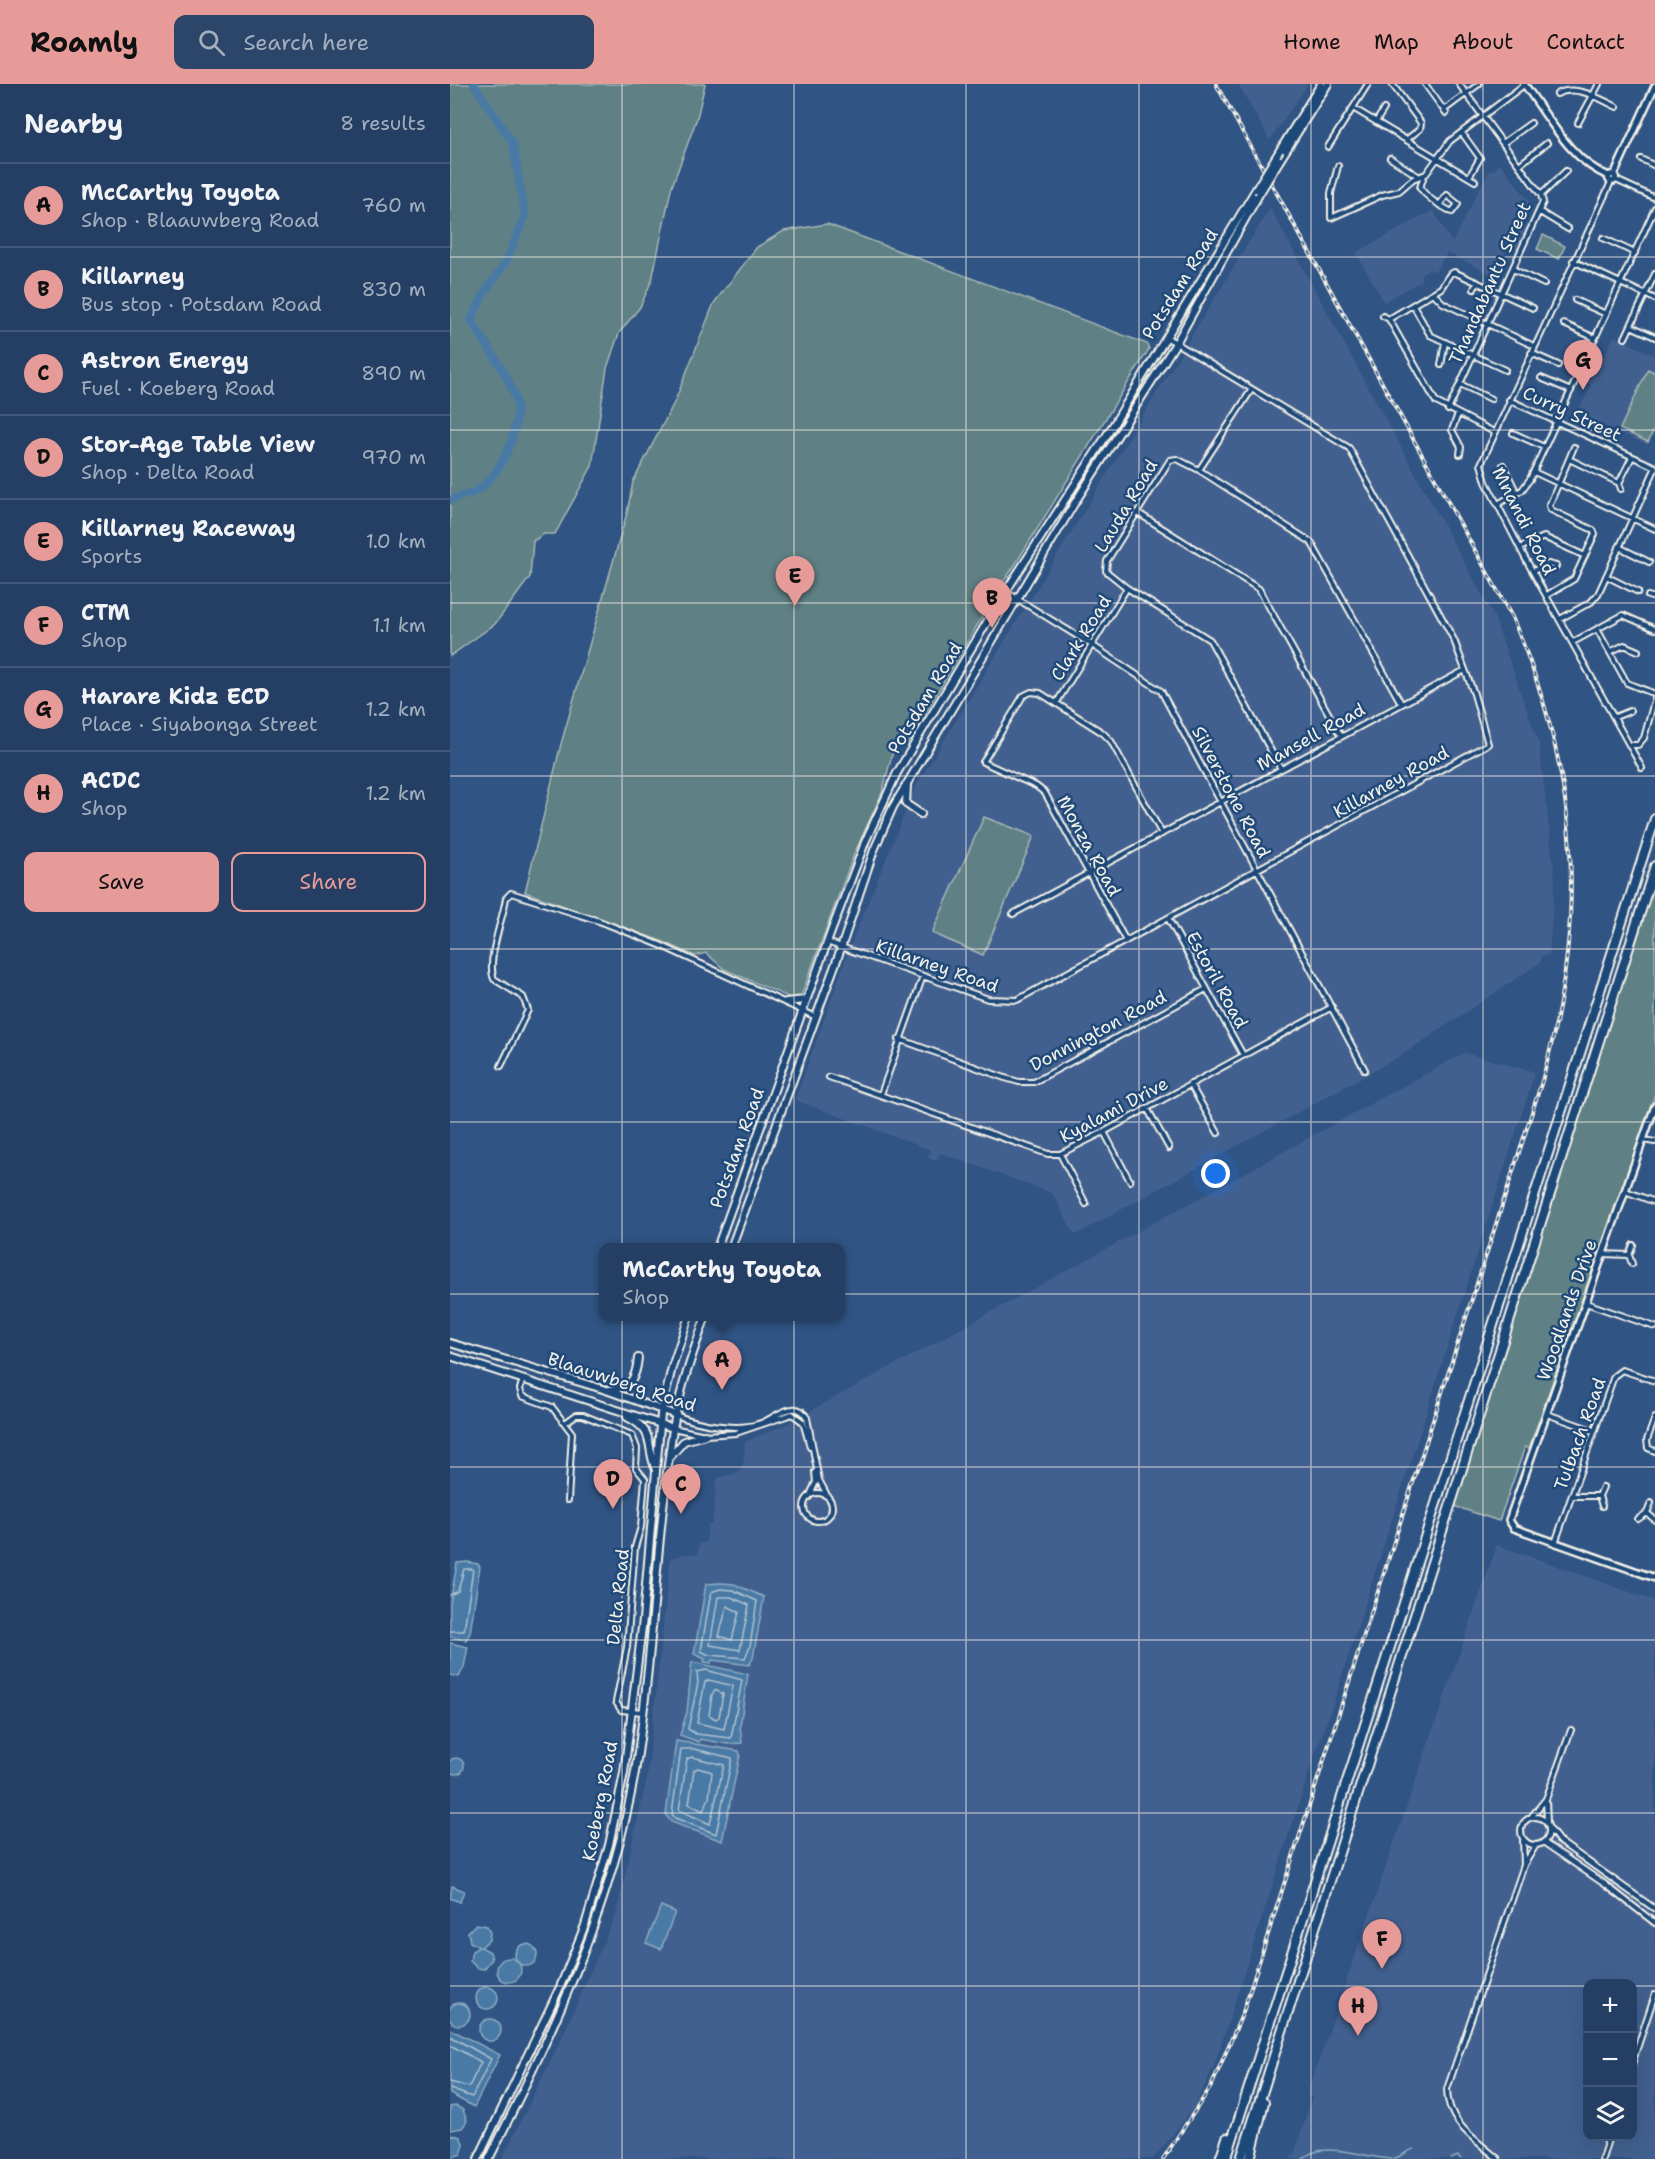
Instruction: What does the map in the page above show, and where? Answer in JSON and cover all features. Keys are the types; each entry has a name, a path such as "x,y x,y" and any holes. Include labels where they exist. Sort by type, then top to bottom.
{"highway":[{"path":"1226,2159 1655,819"},
{"path":"1241,2159 1655,866"},
{"path":"1220,2159 1281,1985"},
{"path":"1250,2159 1275,2050"}],"main road":[{"name":"Potsdam Road","path":"733,1243 883,828 914,768 1018,600 1074,504 1176,343 1280,150 1321,84"},
{"name":"Potsdam Road","path":"719,1243 827,942 885,799 1005,592 1112,427 1165,337 1257,192 1328,84"},
{"path":"914,768 906,788 905,801 908,808 921,814"},
{"path":"786,1002 806,1000"},
{"path":"660,1424 672,1367 688,1321"},
{"path":"673,1428 705,1321"},
{"name":"Blaauwberg Road","path":"450,1342 606,1390 676,1415"},
{"name":"Blaauwberg Road","path":"450,1356 673,1428"},
{"path":"606,1390 622,1389 630,1384 636,1374 638,1358"},
{"path":"614,1410 637,1422 646,1430 657,1472"},
{"name":"Koeberg Road","path":"478,2159 546,2020 585,1925 609,1845 620,1799 643,1619 660,1424"},
{"name":"Koeberg Road","path":"489,2159 559,2017 597,1918 629,1801 643,1712 673,1428"},
{"path":"669,1459 684,1441 705,1435"}],"street":[{"path":"1328,147 1368,84"},
{"path":"1392,84 1421,123 1420,129 1406,140"},
{"path":"1425,84 1445,112 1479,84"},
{"name":"Thandabantu Street","path":"1448,410 1539,212 1541,195 1460,84"},
{"path":"1338,165 1331,193 1331,218 1382,195 1399,190 1423,175 1450,141 1524,84 1574,152 1592,168 1655,198"},
{"path":"1578,123 1599,84"},
{"path":"1612,178 1655,86"},
{"path":"1557,94 1571,87 1617,107"},
{"path":"1353,108 1475,181"},
{"path":"1376,122 1384,109"},
{"path":"1503,143 1530,123"},
{"path":"1462,133 1480,158 1469,177"},
{"path":"1520,165 1547,143"},
{"path":"1390,158 1423,175"},
{"path":"1641,159 1655,166"},
{"path":"1541,195 1566,171"},
{"path":"1423,175 1420,190 1439,205 1452,212 1458,206 1447,195 1439,205"},
{"name":"Mnandi Road","path":"1612,178 1481,464 1483,474 1520,548 1642,768"},
{"path":"1498,504 1517,494 1526,485 1533,472 1655,208"},
{"path":"1539,212 1568,229"},
{"path":"1604,238 1635,253"},
{"path":"1573,261 1655,299"},
{"path":"1513,269 1544,284"},
{"path":"1389,319 1433,293 1454,272 1533,308"},
{"path":"1626,338 1655,274"},
{"path":"1474,289 1477,282"},
{"path":"1433,293 1443,303 1534,346"},
{"path":"1575,300 1606,314"},
{"path":"1413,305 1428,332 1504,370"},
{"path":"1383,316 1389,319 1434,399 1448,410 1494,432"},
{"path":"1564,324 1595,338"},
{"path":"1631,326 1655,338"},
{"name":"Killarney Road","path":"827,942 988,999 1002,1002 1017,1000 1488,744 1465,670 1446,624 1349,448 1165,337"},
{"path":"1441,365 1445,342"},
{"path":"1531,353 1558,365"},
{"path":"1542,378 1571,391"},
{"path":"1460,384 1491,399"},
{"path":"1199,470 1252,389"},
{"name":"Curry Street","path":"1509,400 1655,468"},
{"path":"1458,414 1452,430 1461,447 1460,454"},
{"path":"1513,433 1544,447"},
{"path":"1547,595 1575,579 1595,532 1549,508 1574,447"},
{"path":"1621,489 1619,483 1632,456"},
{"name":"Lauda Road","path":"1281,769 1210,640 1108,574 1106,564 1170,460 1177,459 1199,470 1311,542 1401,703"},
{"path":"1569,459 1619,483"},
{"path":"1503,465 1517,494"},
{"path":"1560,619 1594,599 1655,468"},
{"path":"1533,472 1655,529"},
{"path":"1138,513 1259,589 1341,736"},
{"path":"1520,548 1544,537 1585,556"},
{"path":"1619,547 1649,562"},
{"path":"1533,571 1548,564 1556,566"},
{"path":"1606,576 1638,592"},
{"name":"Clark Road","path":"1057,702 1127,588"},
{"name":"Silverstone Road","path":"1005,592 1159,688 1223,802 1365,1070"},
{"path":"1648,596 1655,598"},
{"path":"1574,642 1623,615 1655,629"},
{"path":"1597,629 1627,683 1655,696 1644,738 1638,745 1630,745"},
{"path":"1610,652 1624,645 1638,651"},
{"name":"Mansell Road","path":"1013,914 1465,670"},
{"name":"Monza Road","path":"1057,702 1040,693 1026,694 983,762 1036,786 1045,793 1126,941"},
{"path":"1057,702 1108,738 1162,834"},
{"path":"1615,717 1630,711"},
{"path":"501,1066 528,1010 523,997 495,980 492,974 493,956 506,898 511,893 599,921 660,945 816,1017"},
{"name":"Estoril Road","path":"1168,918 1242,1055"},
{"path":"881,1094 922,976"},
{"name":"Donnington Road","path":"899,1039 1005,1078 1019,1082 1034,1082 1206,989"},
{"name":"Kyalami Drive","path":"829,1077 1048,1154 1060,1154 1332,1006"},
{"path":"1190,1084 1218,1133"},
{"name":"Woodlands Drive","path":"1555,1543 1514,1528 1510,1524 1510,1517 1655,1106"},
{"path":"1147,1108 1169,1148"},
{"path":"1104,1132 1130,1181"},
{"path":"1643,1140 1655,1142"},
{"path":"1060,1154 1086,1204"},
{"path":"1625,1191 1655,1202"},
{"path":"1632,1245 1629,1255 1632,1264"},
{"path":"1603,1254 1629,1255"},
{"path":"1586,1303 1655,1327"},
{"name":"Tulbach Road","path":"1555,1543 1617,1372 1626,1371 1655,1381"},
{"path":"523,1379 520,1389 522,1396 552,1407 565,1423 573,1439 568,1500"},
{"name":"Blaauwberg Road","path":"676,1415 707,1424 754,1425 790,1409 798,1410"},
{"path":"798,1410 807,1418 819,1480 832,1504 827,1518 818,1521 810,1518 805,1510 816,1476 806,1428 795,1415 798,1410"},
{"path":"1547,1414 1595,1431"},
{"name":"Delta Road","path":"565,1423 576,1415 583,1415 629,1433 636,1445 635,1466 645,1479 641,1527 635,1547 627,1647 616,1702 621,1710 630,1711"},
{"name":"Blaauwberg Road","path":"673,1428 705,1435 747,1431 786,1415 795,1415"},
{"path":"1655,1418 1647,1440 1648,1448 1655,1451"},
{"path":"1602,1506 1599,1496 1603,1487"},
{"path":"809,1497 818,1493 828,1497"},
{"path":"1572,1496 1599,1496"},
{"path":"1638,1519 1647,1513 1651,1503"},
{"path":"1647,1513 1655,1520"},
{"path":"1555,1543 1654,1577 1655,1569"},
{"path":"630,1711 643,1712"},
{"path":"1524,1865 1520,1828 1546,1799 1570,1730"},
{"path":"1546,1799 1547,1822 1558,1841 1655,1909"},
{"path":"1531,1817 1539,1817 1547,1822"},
{"path":"1498,2159 1458,2123 1449,2108 1447,2089 1524,1865 1536,1845 1548,1836 1549,1828"},
{"path":"1523,1840 1536,1845"},
{"path":"1543,1842 1606,1885 1655,1923"},
{"path":"1637,2049 1655,1994"},
{"path":"1602,2159 1607,2141"}],"shaded area":[{"path":"1238,84 1308,84 1270,140"},
{"path":"1500,163 1529,201 1519,223 1528,228 1517,250 1508,246 1494,275 1447,253 1435,272 1430,269 1421,274 1421,281 1384,302 1356,253 1433,210 1452,243 1490,170 1493,171"},
{"path":"1270,208 1494,617 1539,744 1555,878 1549,956 1541,956 1541,962 1402,1055 1075,1235 1052,1193 940,1153 937,1161 928,1158 931,1150 795,1100 854,937 916,786"},
{"path":"1614,336 1655,356 1655,430 1648,445 1577,414 1591,385 1580,380 1590,358 1601,363"},
{"path":"1464,1053 1535,1072 1333,1704 1214,2066 1194,2107 1153,2159 502,2159 559,2044 616,1914 647,1779 671,1558 685,1554 698,1554 699,1543 706,1543 708,1524 712,1524 717,1478 734,1474 741,1469 745,1442 785,1425"},
{"path":"1497,1545 1655,1601 1655,2159 1290,2159 1295,2152 1312,2097 1307,2095"}],"green space":[{"path":"450,84 705,84 697,118 671,189 652,280 640,307 619,333 607,368 592,466 555,534 544,534 533,541 530,577 495,624 450,656"},
{"path":"827,224 1147,344 1149,349 1013,568 1004,581 992,578 987,586 995,595 907,744 896,740 882,793 854,854 801,996 795,1000 724,969 706,953 695,956 664,942 525,892 561,744 627,513 633,482 675,401 714,303 757,247 784,231"},
{"path":"1543,235 1565,246 1559,259 1537,249"},
{"path":"1648,369 1655,373 1655,427 1648,442 1620,429"},
{"path":"984,817 1034,836 983,955 932,933"},
{"path":"1655,883 1655,1094 1529,1448 1525,1447 1499,1521 1454,1506"}],"water":[{"path":"457,1563 478,1564 480,1567 470,1633 466,1640 450,1637 450,1603"},
{"path":"706,1584 734,1584 764,1597 753,1658 749,1665 712,1660 711,1663 704,1662 705,1659 694,1654"},
{"path":"450,1643 468,1647 464,1667 459,1677 450,1675"},
{"path":"692,1662 748,1674 740,1726 742,1743 728,1744 700,1739 699,1742 680,1735 687,1712"},
{"path":"676,1741 739,1751 722,1841 671,1822 666,1815"},
{"path":"456,1758 462,1760 464,1766 462,1772 456,1774 450,1772 448,1766 450,1760"},
{"path":"452,1886 464,1891 460,1902 450,1898"},
{"path":"661,1906 675,1912 661,1949 646,1943"},
{"path":"476,1924 487,1926 490,1933 489,1940 481,1947 490,1952 492,1959 484,1969 477,1968 470,1961 472,1951 479,1947 470,1942 468,1932"},
{"path":"526,1944 534,1947 537,1955 534,1963 526,1966 518,1963 515,1955 518,1947"},
{"path":"509,1958 514,1959 520,1965 520,1975 514,1981 509,1982 504,1981 498,1975 497,1970 498,1965 504,1959"},
{"path":"487,1987 495,1990 498,1998 495,2006 487,2009 479,2006 476,1998 479,1990"},
{"path":"459,2003 467,2006 470,2014 467,2022 459,2025 451,2022 448,2014 451,2006"},
{"path":"490,2019 498,2022 501,2030 498,2038 490,2041 482,2038 479,2030 482,2022"},
{"path":"450,2029 500,2055 474,2107 450,2094"},
{"path":"456,2106 463,2110 467,2121 462,2128 450,2130 450,2107"},
{"path":"450,2134 460,2137 464,2145 461,2154 450,2158"}],"waterway":[{"path":"450,500 476,491 493,475 511,441 517,417 517,406 511,386 471,320 485,292 506,262 525,215 513,144 474,84"},
{"path":"1303,2159 1311,2153 1333,2150 1392,2159 1414,2149"},
{"path":"1451,2159 1458,2156 1461,2159"}],"railway":[{"path":"1163,2159 1212,2085 1243,2012 1542,1081 1557,1020 1566,961 1571,903 1570,846 1564,789 1552,733 1535,675 1512,617 1216,84"}],"place":[{"name":"Harare Kidz ECD","path":"1583,390"},
{"name":"Killarney Raceway","path":"795,606"},
{"name":"Killarney","path":"992,628"},
{"name":"McCarthy Toyota","path":"722,1390"},
{"name":"Stor-Age Table View","path":"613,1509"},
{"name":"Astron Energy","path":"681,1514"},
{"name":"CTM","path":"1382,1969"},
{"name":"ACDC","path":"1358,2036"}]}
